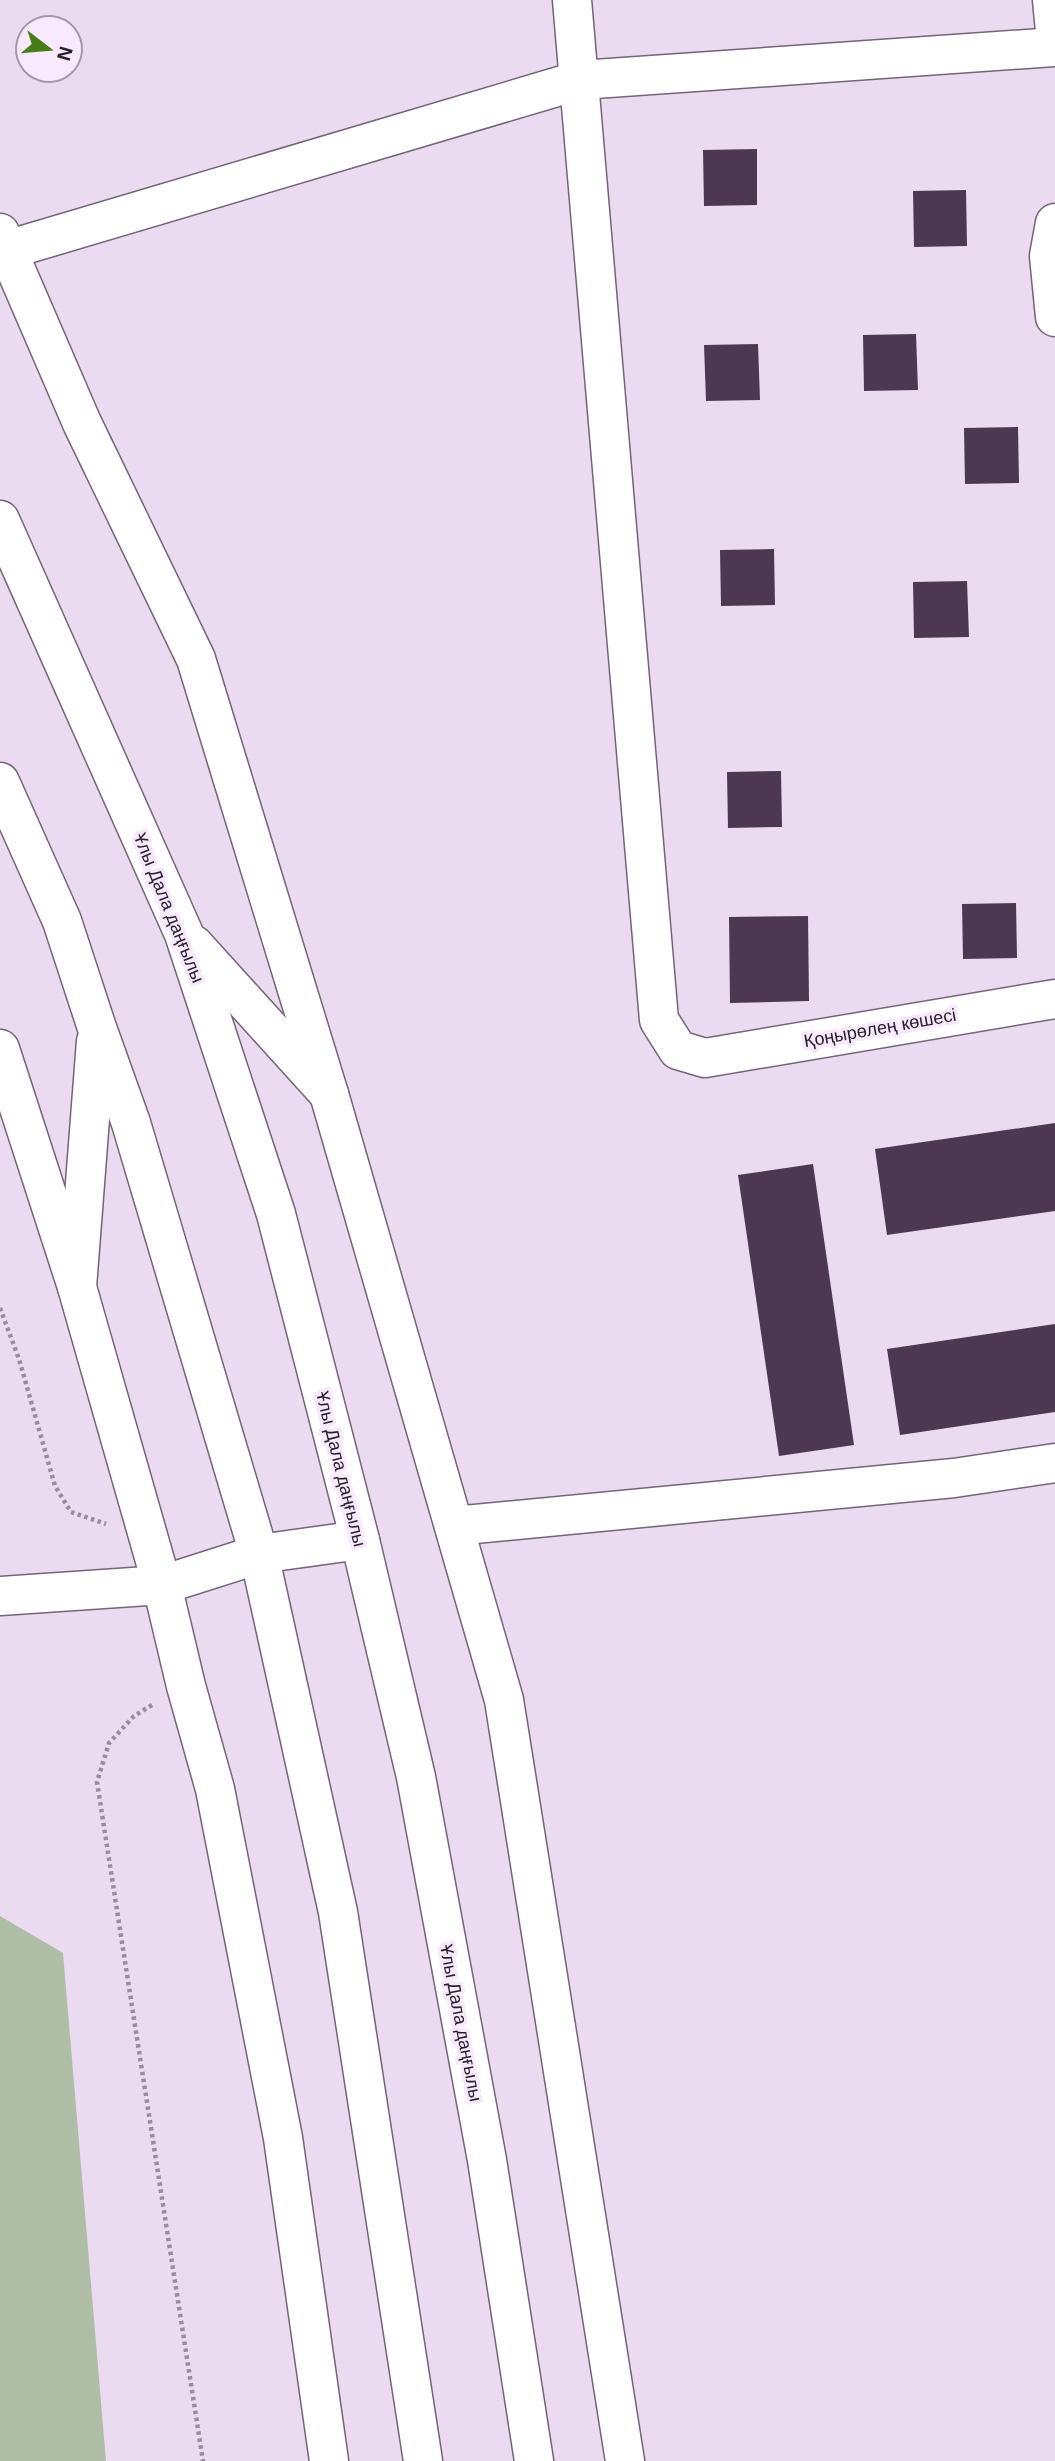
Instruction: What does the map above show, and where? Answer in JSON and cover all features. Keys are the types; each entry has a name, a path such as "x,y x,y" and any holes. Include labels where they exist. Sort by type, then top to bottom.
{"main road":[{"path":"572,0 580,80"},
{"path":"1052,0 1055,31"},
{"path":"625,2461 504,1700 329,1094 196,659 82,423 4,242 580,80 1055,47"},
{"name":"Қоңырөлең көшесі","path":"580,80 659,1020 678,1050 705,1058 1055,999"},
{"path":"1055,223 1049,256 1055,317"},
{"name":"Ұлы Дала даңғылы","path":"0,520 184,934 276,1214 360,1540 418,1791 487,2160 534,2461"},
{"path":"0,782 62,921 131,1123 259,1554 338,1912 423,2461"},
{"path":"184,934 329,1094"},
{"path":"77,1287 97,1028"},
{"path":"0,1049 77,1287 162,1585 186,1686 215,1789 283,2138 330,2461"},
{"path":"454,1526 954,1478 1055,1463"},
{"path":"0,1596 162,1585 259,1554 360,1540"}],"path":[{"path":"0,1308 19,1360 55,1486 71,1512 101,1524 145,1527"},
{"path":"186,1686 134,1716 108,1744 97,1782 203,2461"}],"green space":[{"path":"0,1916 63,1953 106,2461 0,2461"}],"building":[{"path":"757,149 757,205 704,206 703,150"},
{"path":"966,190 967,246 914,247 913,191"},
{"path":"916,334 918,390 864,391 863,335"},
{"path":"758,344 760,400 706,401 704,345"},
{"path":"1018,427 1019,483 965,484 964,428"},
{"path":"774,549 775,605 721,606 720,550"},
{"path":"967,581 969,637 914,638 913,582"},
{"path":"781,771 782,827 728,828 727,772"},
{"path":"1016,903 1017,958 963,959 962,904"},
{"path":"808,916 809,1001 730,1003 729,917"},
{"path":"1055,1123 1055,1211 887,1235 875,1149"},
{"path":"813,1164 854,1445 779,1456 738,1175"},
{"path":"1055,1324 1055,1412 900,1435 887,1349"}]}
